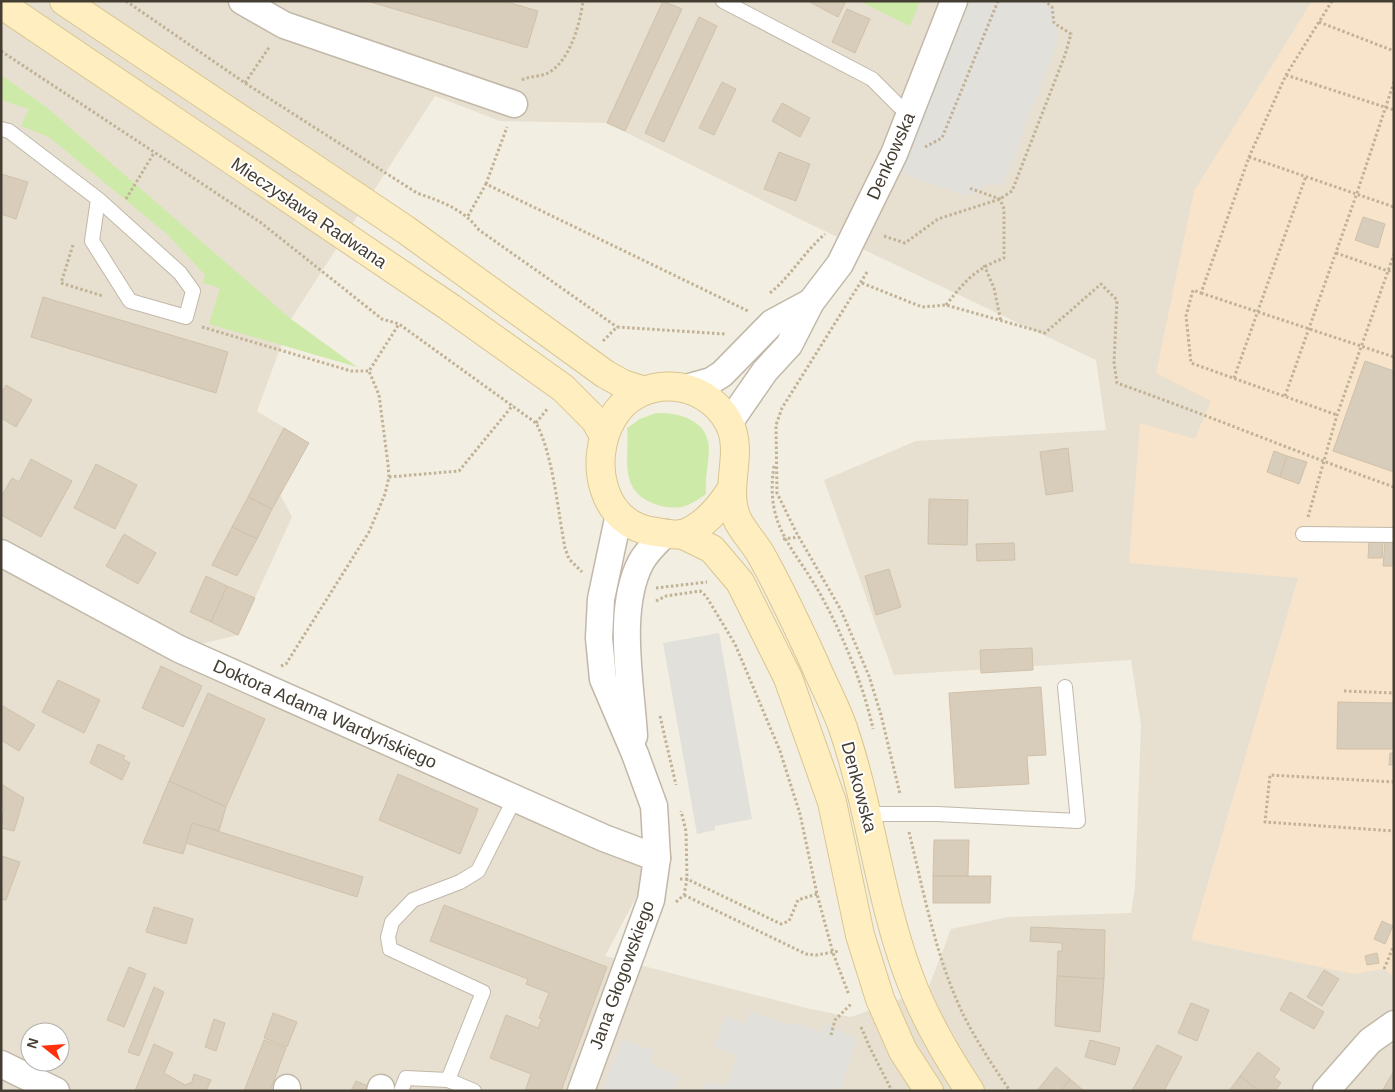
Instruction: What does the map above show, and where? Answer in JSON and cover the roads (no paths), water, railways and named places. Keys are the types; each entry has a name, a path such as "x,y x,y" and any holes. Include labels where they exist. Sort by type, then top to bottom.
{"main road":[{"path":"64,1 406,230 606,374 623,384 642,390"},
{"name":"Mieczysława Radwana","path":"1,4 451,308 563,388 595,420 604,436"},
{"path":"655,386 686,388 712,403 729,423 735,450 731,490 713,512 700,524 674,534 645,531 627,522 610,504 600,480 600,460 604,436 621,407 642,390 655,386"},
{"name":"Denkowska","path":"731,490 732,504 738,521 759,552 801,634 842,727 868,814 890,910 909,978 934,1034 970,1091"},
{"name":"Denkowska","path":"674,534 712,549 740,582 788,678 832,802 860,935 880,999 903,1051 929,1091"}],"street":[{"path":"242,1 284,25 514,104"},
{"name":"Denkowska","path":"729,423 765,371 788,345 811,302 840,264 894,154 954,1"},
{"name":"Denkowska","path":"686,388 711,381 722,374 772,323 811,302"},
{"path":"619,514 601,599 599,638 603,679 635,754"},
{"path":"635,754 627,632 645,586 642,562 651,548 674,534"},
{"name":"Doktora Adama Wardyńskiego","path":"1,553 179,649 604,838 657,858"},
{"name":"Jana Głogowskiego","path":"581,1091 651,900 657,858 654,806 635,754"},
{"path":"1326,1091 1370,1041 1394,1024"},
{"path":"1,1064 56,1091"}],"lane":[{"path":"723,1 872,79 899,106 911,112"},
{"path":"1,129 9,131 98,199 180,273 193,291 186,317 130,300 92,241 98,199"},
{"path":"1303,534 1394,535"},
{"path":"868,814 1078,821 1065,687"},
{"path":"448,1080 483,992 390,949 388,937 392,922 412,900 460,882 478,871 515,798"},
{"path":"387,1090 406,1078 448,1080 474,1091"}]}
